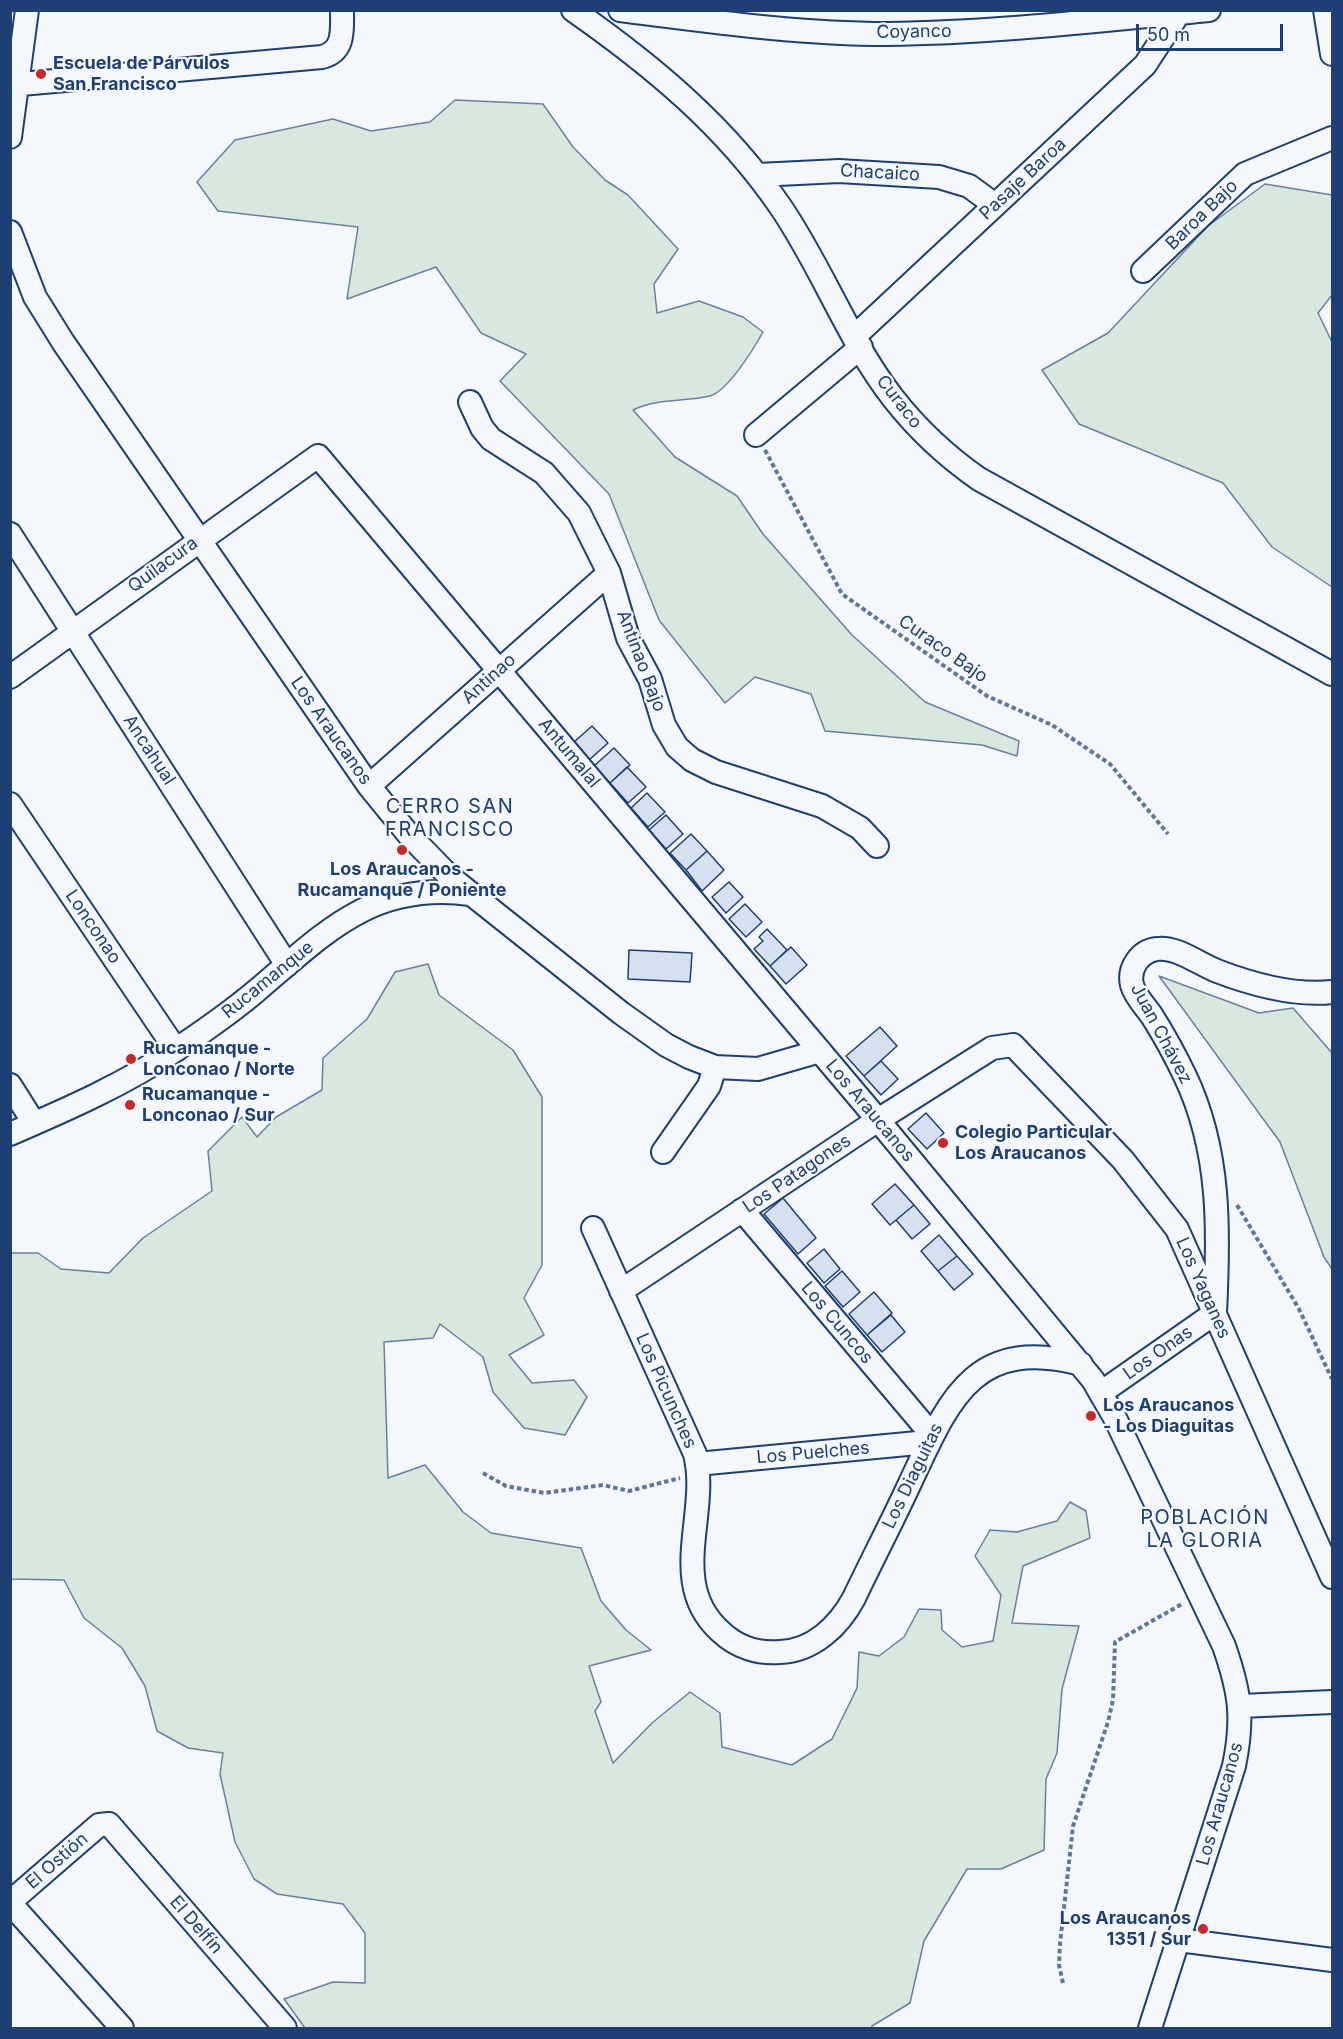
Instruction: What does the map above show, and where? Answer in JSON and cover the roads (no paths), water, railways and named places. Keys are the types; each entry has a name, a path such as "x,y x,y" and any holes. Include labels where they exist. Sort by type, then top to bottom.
{"street":[{"path":"10,137 14,86 27,10"},
{"path":"14,86 322,57 338,48 342,39 342,10"},
{"name":"Curaco","path":"573,10 638,57 694,104 758,176 796,231 858,342 892,397 913,422 961,466 1332,674"},
{"name":"Coyanco","path":"620,10 886,34 947,32 1209,10"},
{"path":"1325,10 1332,54"},
{"name":"Pasaje Baroa","path":"756,435 858,342 995,206 1144,65 1179,13"},
{"name":"Baroa Bajo","path":"1143,271 1245,174 1332,138"},
{"name":"Chacaico","path":"758,176 839,171 939,177 969,186 995,206"},
{"name":"Los Araucanos","path":"10,232 35,297 63,342 369,786 409,835 470,894 646,1032 689,1057 715,1066 758,1069 820,1051 1102,1392 1224,1646 1241,1707 1241,1726 1234,1766 1150,2028"},
{"name":"Antinao Bajo","path":"470,402 482,428 491,439 533,464 565,494 591,533 609,573 628,638 650,679 664,726 677,747 692,760 716,772 822,806 860,828 877,846"},
{"name":"Quilacura","path":"10,676 318,456"},
{"name":"Antumalal","path":"318,456 820,1051"},
{"name":"Ancahual","path":"10,534 287,965"},
{"name":"Antinao","path":"369,786 609,573"},
{"name":"Lonconao","path":"10,804 176,1050"},
{"name":"Rucamanque","path":"10,1134 121,1082 176,1050 242,1002 339,922 369,906 415,893 438,891 470,894"},
{"name":"Juan Chávez","path":"1215,1313 1218,1216 1207,1136 1196,1101 1175,1056 1134,990 1132,968 1142,955 1150,950 1166,949 1237,978 1299,991 1332,992"},
{"name":"Los Yaganes","path":"1007,1044 1019,1049 1123,1160 1162,1206 1188,1249 1332,1577"},
{"name":"Los Patagones","path":"621,1291 878,1120 992,1048 1007,1044"},
{"path":"663,1152 709,1086 715,1066"},
{"path":"10,1085 34,1124"},
{"name":"Los Cuncos","path":"742,1210 930,1439"},
{"name":"Los Picunches","path":"593,1228 691,1445 698,1469 692,1568 699,1604 715,1627 739,1645 767,1653 783,1652"},
{"name":"Los Onas","path":"1102,1392 1215,1313"},
{"name":"Los Diaguitas","path":"783,1652 796,1650 820,1638 848,1610 930,1439 956,1396 986,1369 1013,1359 1046,1357 1081,1364"},
{"name":"Los Puelches","path":"698,1469 930,1439"},
{"path":"1241,1707 1332,1702"},
{"name":"El Ostión","path":"10,1902 99,1825 106,1822"},
{"name":"El Delfín","path":"106,1822 112,1826 285,2028"},
{"path":"10,1902 122,2028"},
{"path":"1179,1940 1332,1960"}],"place":[{"name":"Escuela de Párvulos San Francisco","path":"41,74"},
{"name":"Los Araucanos - Rucamanque / Poniente","path":"402,850"},
{"name":"Rucamanque - Lonconao / Norte","path":"131,1059"},
{"name":"Rucamanque - Lonconao / Sur","path":"130,1105"},
{"name":"Colegio Particular Los Araucanos","path":"943,1143"},
{"name":"Los Araucanos - Los Diaguitas","path":"1091,1416"},
{"name":"Los Araucanos 1351 / Sur","path":"1203,1929"}],"district":[{"name":"CERRO SAN FRANCISCO","path":"450,818"},
{"name":"POBLACIÓN LA GLORIA","path":"1205,1530"}]}
